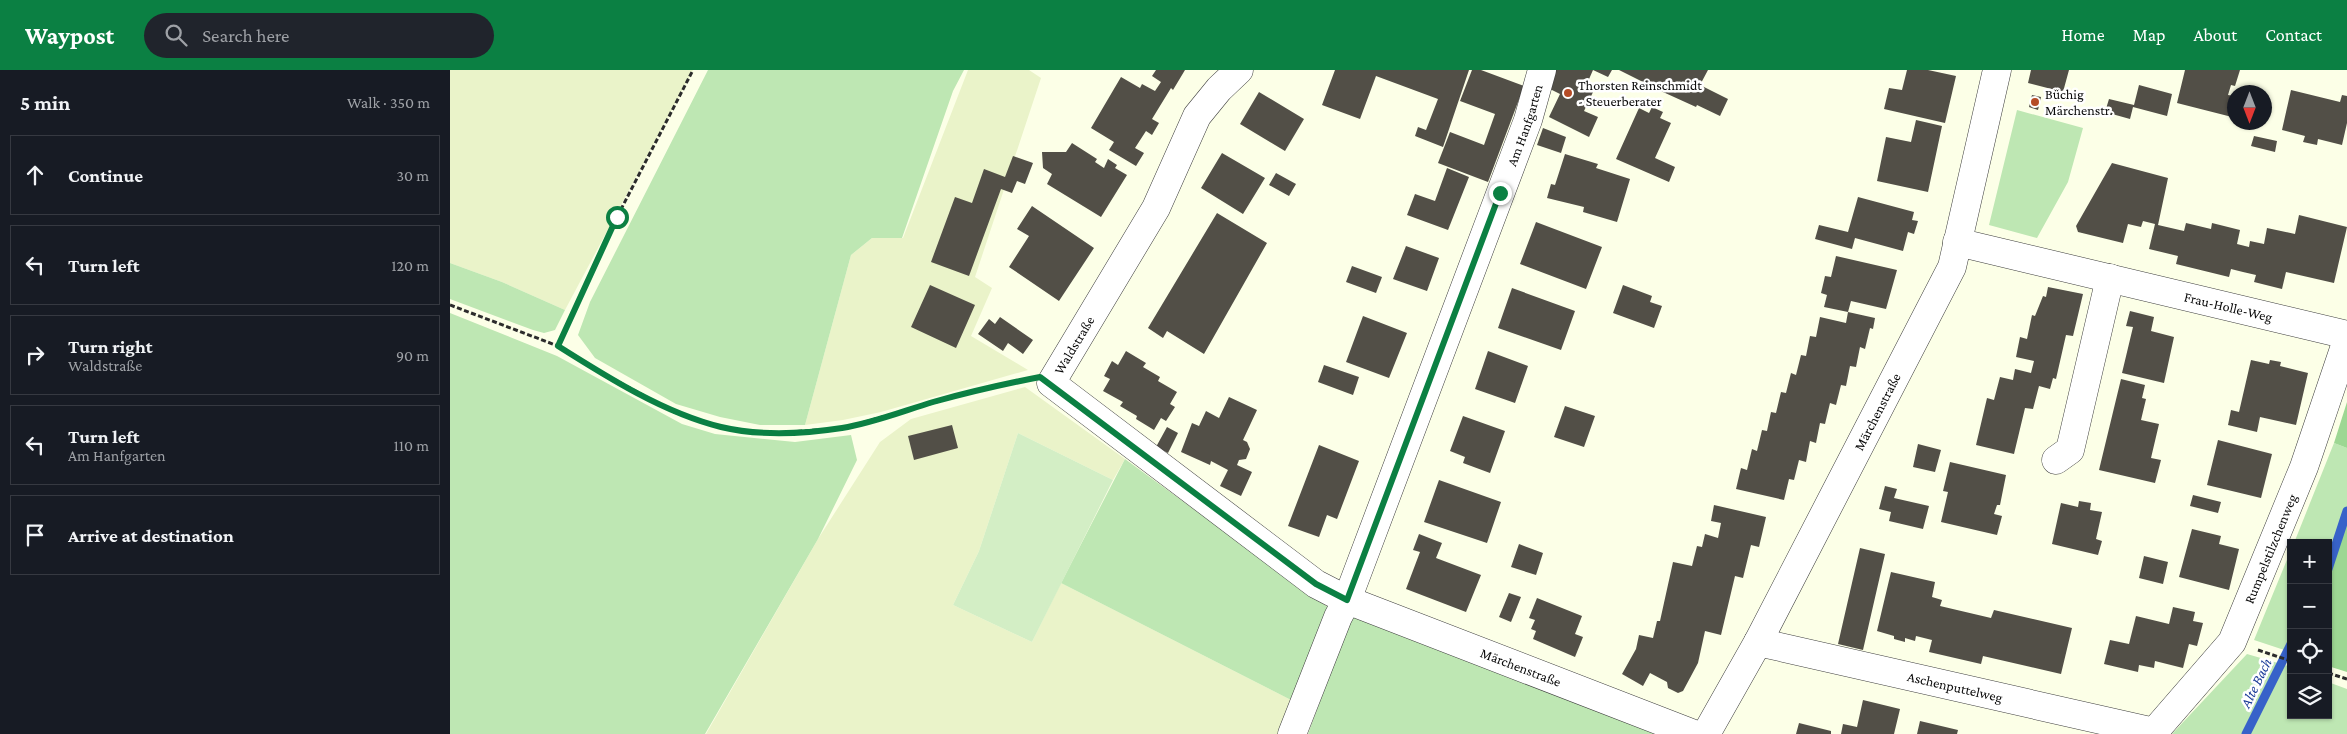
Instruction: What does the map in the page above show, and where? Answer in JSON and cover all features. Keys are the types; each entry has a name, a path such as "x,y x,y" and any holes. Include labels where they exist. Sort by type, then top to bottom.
{"street":[{"name":"Waldstraße","path":"1239,70 1219,89 1197,116 1156,208 1051,383 1316,584 1347,600"},
{"name":"Am Hanfgarten","path":"1292,734 1338,617 1347,600 1528,120 1542,70"},
{"name":"Märchenstraße","path":"1706,734 1758,642 1952,268 1997,70"},
{"name":"Frau-Holle-Weg","path":"1957,242 2347,334"},
{"path":"2056,460 2070,450 2110,278"},
{"name":"Rumpelstilzchenweg","path":"2154,732 2232,642 2304,467 2347,340"},
{"name":"Märchenstraße","path":"1347,600 1694,734"},
{"name":"Aschenputtelweg","path":"1758,642 2154,732"}],"path":[{"path":"558,346 617,217 693,70"},
{"path":"450,305 558,346 593,368 674,412 722,427 748,431 777,433 842,428 993,386 1040,377 1051,383"},
{"path":"2265,653 2287,660"},
{"path":"2332,674 2347,679"}],"green space":[{"path":"450,70 693,70 565,310 502,282 450,263"},
{"path":"708,70 964,70 953,91 902,238 872,238 851,255 805,425 760,425 720,417 676,404 595,358 578,335 590,302"},
{"path":"968,70 1029,70 1041,78 975,277 992,288 971,336 1028,370 881,412 805,425 851,255 872,238 903,238"},
{"path":"2017,110 2083,128 2068,182 2037,238 1989,225"},
{"path":"450,263 502,282 565,310 555,330 544,333 533,330 450,299"},
{"path":"450,313 557,356 682,424 715,434 795,442 851,435 857,460 818,539 705,734 450,734"},
{"path":"1025,387 1125,459 1113,480 1018,433 979,551 953,605 1032,642 1061,583 1293,701 1280,734 706,734 818,539 880,442 911,419"},
{"path":"2347,402 2347,448 2334,443"},
{"path":"1018,433 1113,480 1032,642 953,605 979,551"},
{"path":"2334,443 2347,448 2347,508 2332,546 2332,539 2296,539"},
{"path":"1125,459 1329,608 1293,701 1061,583"},
{"path":"2347,521 2347,672 2332,667 2332,564"},
{"path":"2287,560 2287,651 2254,640"},
{"path":"1353,611 1662,734 1308,734"},
{"path":"2247,654 2287,666 2287,719 2332,719 2332,683 2347,689 2347,734 2172,734"}],"building":[{"path":"1156,70 1185,70 1173,90 1171,88 1152,119 1159,123 1152,135 1146,131 1135,148 1144,153 1136,166 1109,150 1114,142 1091,128 1121,77 1140,88 1142,84 1155,91 1161,82 1152,76"},
{"path":"1335,70 1469,70 1443,147 1415,136 1418,127 1426,130 1438,99 1376,76 1360,119 1322,105"},
{"path":"1472,70 1481,70 1524,86 1488,182 1438,163 1450,132 1484,145 1495,114 1460,101"},
{"path":"1556,70 1593,70 1586,86 1594,90 1584,111 1598,117 1589,137 1549,117 1560,94 1548,88"},
{"path":"1593,70 1612,70 1608,77"},
{"path":"1619,70 1708,70 1700,85 1728,99 1720,116 1663,92"},
{"path":"1907,70 1928,70 1956,76 1945,123 1884,109 1889,88 1902,90"},
{"path":"2031,70 2069,70 2063,92 2028,83"},
{"path":"2185,70 2240,70 2235,85 2227,85 2227,116 2177,103"},
{"path":"2139,85 2172,94 2167,116 2133,107 2130,119 2105,112 2109,99 2134,105"},
{"path":"2291,90 2340,102 2342,95 2347,96 2347,123 2342,145 2318,139 2317,145 2303,142 2305,136 2282,130"},
{"path":"1259,92 1304,119 1285,151 1240,124"},
{"name":"Büchig Märchenstr.","path":"2032,95 2041,97 2038,110 2029,107"},
{"path":"1652,107 1663,112 1660,118 1671,123 1655,158 1675,167 1669,182 1616,159 1639,108 1649,113"},
{"path":"1916,120 1942,126 1928,192 1877,181 1886,137 1911,142"},
{"path":"1543,128 1566,137 1561,153 1537,145"},
{"path":"2254,136 2277,141 2275,152 2251,146"},
{"path":"1072,143 1097,159 1095,162 1104,168 1108,159 1117,165 1115,168 1127,175 1101,217 1047,184 1052,174 1043,168 1042,152 1066,152"},
{"path":"1222,153 1265,178 1243,214 1201,188"},
{"path":"1565,154 1598,164 1596,168 1630,179 1617,222 1583,212 1584,207 1547,198 1551,184 1555,185"},
{"path":"1013,156 1033,163 1025,184 1017,181 1012,193 1001,189 969,276 931,262 955,197 972,203 984,169 1005,177"},
{"path":"2112,163 2168,178 2158,225 2184,231 2186,223 2211,229 2212,223 2240,230 2237,244 2249,247 2250,241 2264,244 2267,228 2295,234 2299,215 2347,227 2334,283 2286,272 2282,289 2254,282 2256,275 2231,269 2229,277 2176,264 2178,256 2149,249 2155,224 2143,221 2141,227 2128,224 2123,243 2078,232 2076,226"},
{"path":"1447,168 1469,177 1448,230 1407,215 1415,194 1435,201"},
{"path":"1276,173 1296,184 1289,196 1269,185"},
{"path":"1858,197 1914,212 1912,220 1918,221 1914,234 1908,232 1903,251 1855,238 1852,249 1815,239 1819,225 1848,232"},
{"path":"1032,206 1094,248 1059,301 1009,267 1029,236 1017,229"},
{"path":"1217,213 1267,243 1204,354 1167,331 1163,338 1148,328"},
{"path":"1536,222 1602,247 1586,289 1520,264"},
{"path":"1406,246 1439,258 1427,291 1393,279"},
{"path":"1836,256 1897,270 1886,309 1851,301 1848,312 1824,307 1827,295 1821,293 1825,276 1831,277"},
{"path":"1352,266 1382,277 1376,293 1346,282"},
{"path":"930,285 975,305 956,348 911,327"},
{"path":"1623,285 1652,296 1650,302 1662,306 1654,328 1613,313"},
{"path":"2048,287 2083,294 2073,336 2066,335 2056,379 2053,378 2050,389 2039,386 2033,409 2025,408 2014,454 1976,445 1987,398 1994,400 2000,377 2013,380 2015,369 2031,373 2034,361 2016,357 2020,337 2027,339 2032,315 2035,316 2043,296 2046,297"},
{"path":"1512,288 1575,311 1561,350 1498,328"},
{"path":"2130,311 2154,317 2151,331 2174,337 2164,383 2122,373 2133,327 2126,326"},
{"path":"1848,312 1875,318 1873,329 1870,328 1865,349 1860,347 1856,367 1850,366 1846,386 1841,385 1836,405 1830,403 1825,424 1820,423 1816,443 1810,441 1806,462 1799,460 1794,480 1789,479 1784,500 1736,489 1741,468 1747,470 1752,449 1757,451 1762,430 1767,431 1771,412 1776,413 1781,392 1786,393 1791,373 1796,375 1801,355 1806,356 1810,336 1816,337 1820,317 1846,323"},
{"path":"1363,316 1407,333 1389,378 1346,362"},
{"path":"1000,317 1033,340 1023,354 1008,343 1003,351 978,334 989,319 995,324"},
{"path":"1126,351 1146,363 1143,367 1160,377 1158,381 1177,392 1170,404 1175,407 1166,421 1161,418 1154,430 1136,419 1137,416 1120,406 1123,402 1103,391 1110,379 1104,376 1112,361 1118,365"},
{"path":"1488,351 1528,366 1515,403 1475,389"},
{"path":"2251,360 2269,364 2270,360 2281,362 2280,366 2308,373 2296,425 2260,417 2257,432 2228,425 2231,410 2239,412"},
{"path":"1324,365 1359,377 1353,395 1318,382"},
{"path":"2121,379 2145,385 2142,398 2146,399 2141,420 2159,424 2151,458 2161,460 2155,483 2099,470"},
{"path":"1229,397 1257,410 1243,440 1247,442 1250,449 1246,459 1239,460 1237,465 1252,472 1241,496 1220,486 1228,470 1211,461 1210,465 1181,452 1192,423 1199,426 1206,411 1219,418"},
{"path":"1565,406 1595,416 1584,447 1554,437"},
{"path":"1463,416 1505,431 1490,473 1463,463 1465,457 1450,451"},
{"path":"952,425 958,448 914,460 908,436"},
{"path":"1167,427 1178,433 1168,453 1156,447"},
{"path":"2218,440 2272,454 2261,498 2207,485"},
{"path":"1918,444 1941,450 1935,472 1913,467"},
{"path":"1319,445 1359,461 1337,519 1327,515 1319,537 1288,526"},
{"path":"1950,462 2006,475 2000,505 1997,505 1994,514 2002,516 1997,535 1941,522 1948,492 1943,491"},
{"path":"1439,480 1501,502 1487,543 1424,522"},
{"path":"1885,486 1897,489 1894,498 1929,506 1923,529 1889,521 1891,512 1879,509"},
{"path":"2193,495 2221,502 2218,513 2190,506"},
{"path":"2079,501 2091,503 2090,510 2102,512 2096,539 2102,541 2098,555 2052,544 2061,503 2078,507"},
{"path":"1714,505 1766,517 1759,547 1751,545 1743,578 1735,576 1721,635 1705,631 1698,663 1683,691 1678,693 1668,688 1667,682 1650,673 1643,686 1622,674 1636,649 1639,635 1653,638 1657,621 1660,621 1673,562 1692,566 1697,546 1702,547 1705,534 1718,538 1721,523 1711,521"},
{"path":"2192,529 2221,536 2219,544 2239,549 2229,590 2179,577"},
{"path":"1419,534 1442,543 1436,558 1481,575 1466,612 1406,589 1420,552 1413,550"},
{"path":"1519,544 1543,553 1536,575 1511,567"},
{"path":"1860,548 1885,554 1863,650 1838,644"},
{"path":"2144,556 2168,562 2163,584 2139,578"},
{"path":"1891,572 1935,582 1932,597 1942,600 1940,606 1991,618 1994,610 2072,628 2061,674 1983,656 1981,664 1929,652 1932,640 1916,636 1915,641 1905,638 1905,642 1894,639 1894,636 1877,631"},
{"path":"1509,593 1521,597 1511,622 1499,617"},
{"path":"1537,598 1582,616 1575,634 1583,637 1575,657 1533,639 1536,631 1531,629 1535,620 1529,618"},
{"path":"2173,607 2195,612 2193,621 2203,623 2197,646 2189,644 2183,668 2155,661 2154,668 2139,665 2138,672 2104,664 2110,640 2129,644 2136,616 2169,624"},
{"path":"1863,700 1900,709 1894,734 1841,734 1843,724 1857,727"},
{"path":"1920,721 1958,730 1957,734 1917,734"},
{"path":"1799,723 1831,731 1831,734 1796,734"}],"waterway":[{"name":"Alte Bach","path":"2332,557 2347,511"},
{"name":"Alte Bach","path":"2246,734 2287,652"}],"place":[{"name":"Thorsten Reinschmidt - Steuerberater","path":"1568,93"},
{"name":"Büchig Märchenstr.","path":"2035,102"}],"route":[{"path":"617,217 558,346 593,368 674,412 722,427 748,431 777,433 842,428 993,386 1040,377 1051,383 1316,584 1347,600 1500,193"}]}
